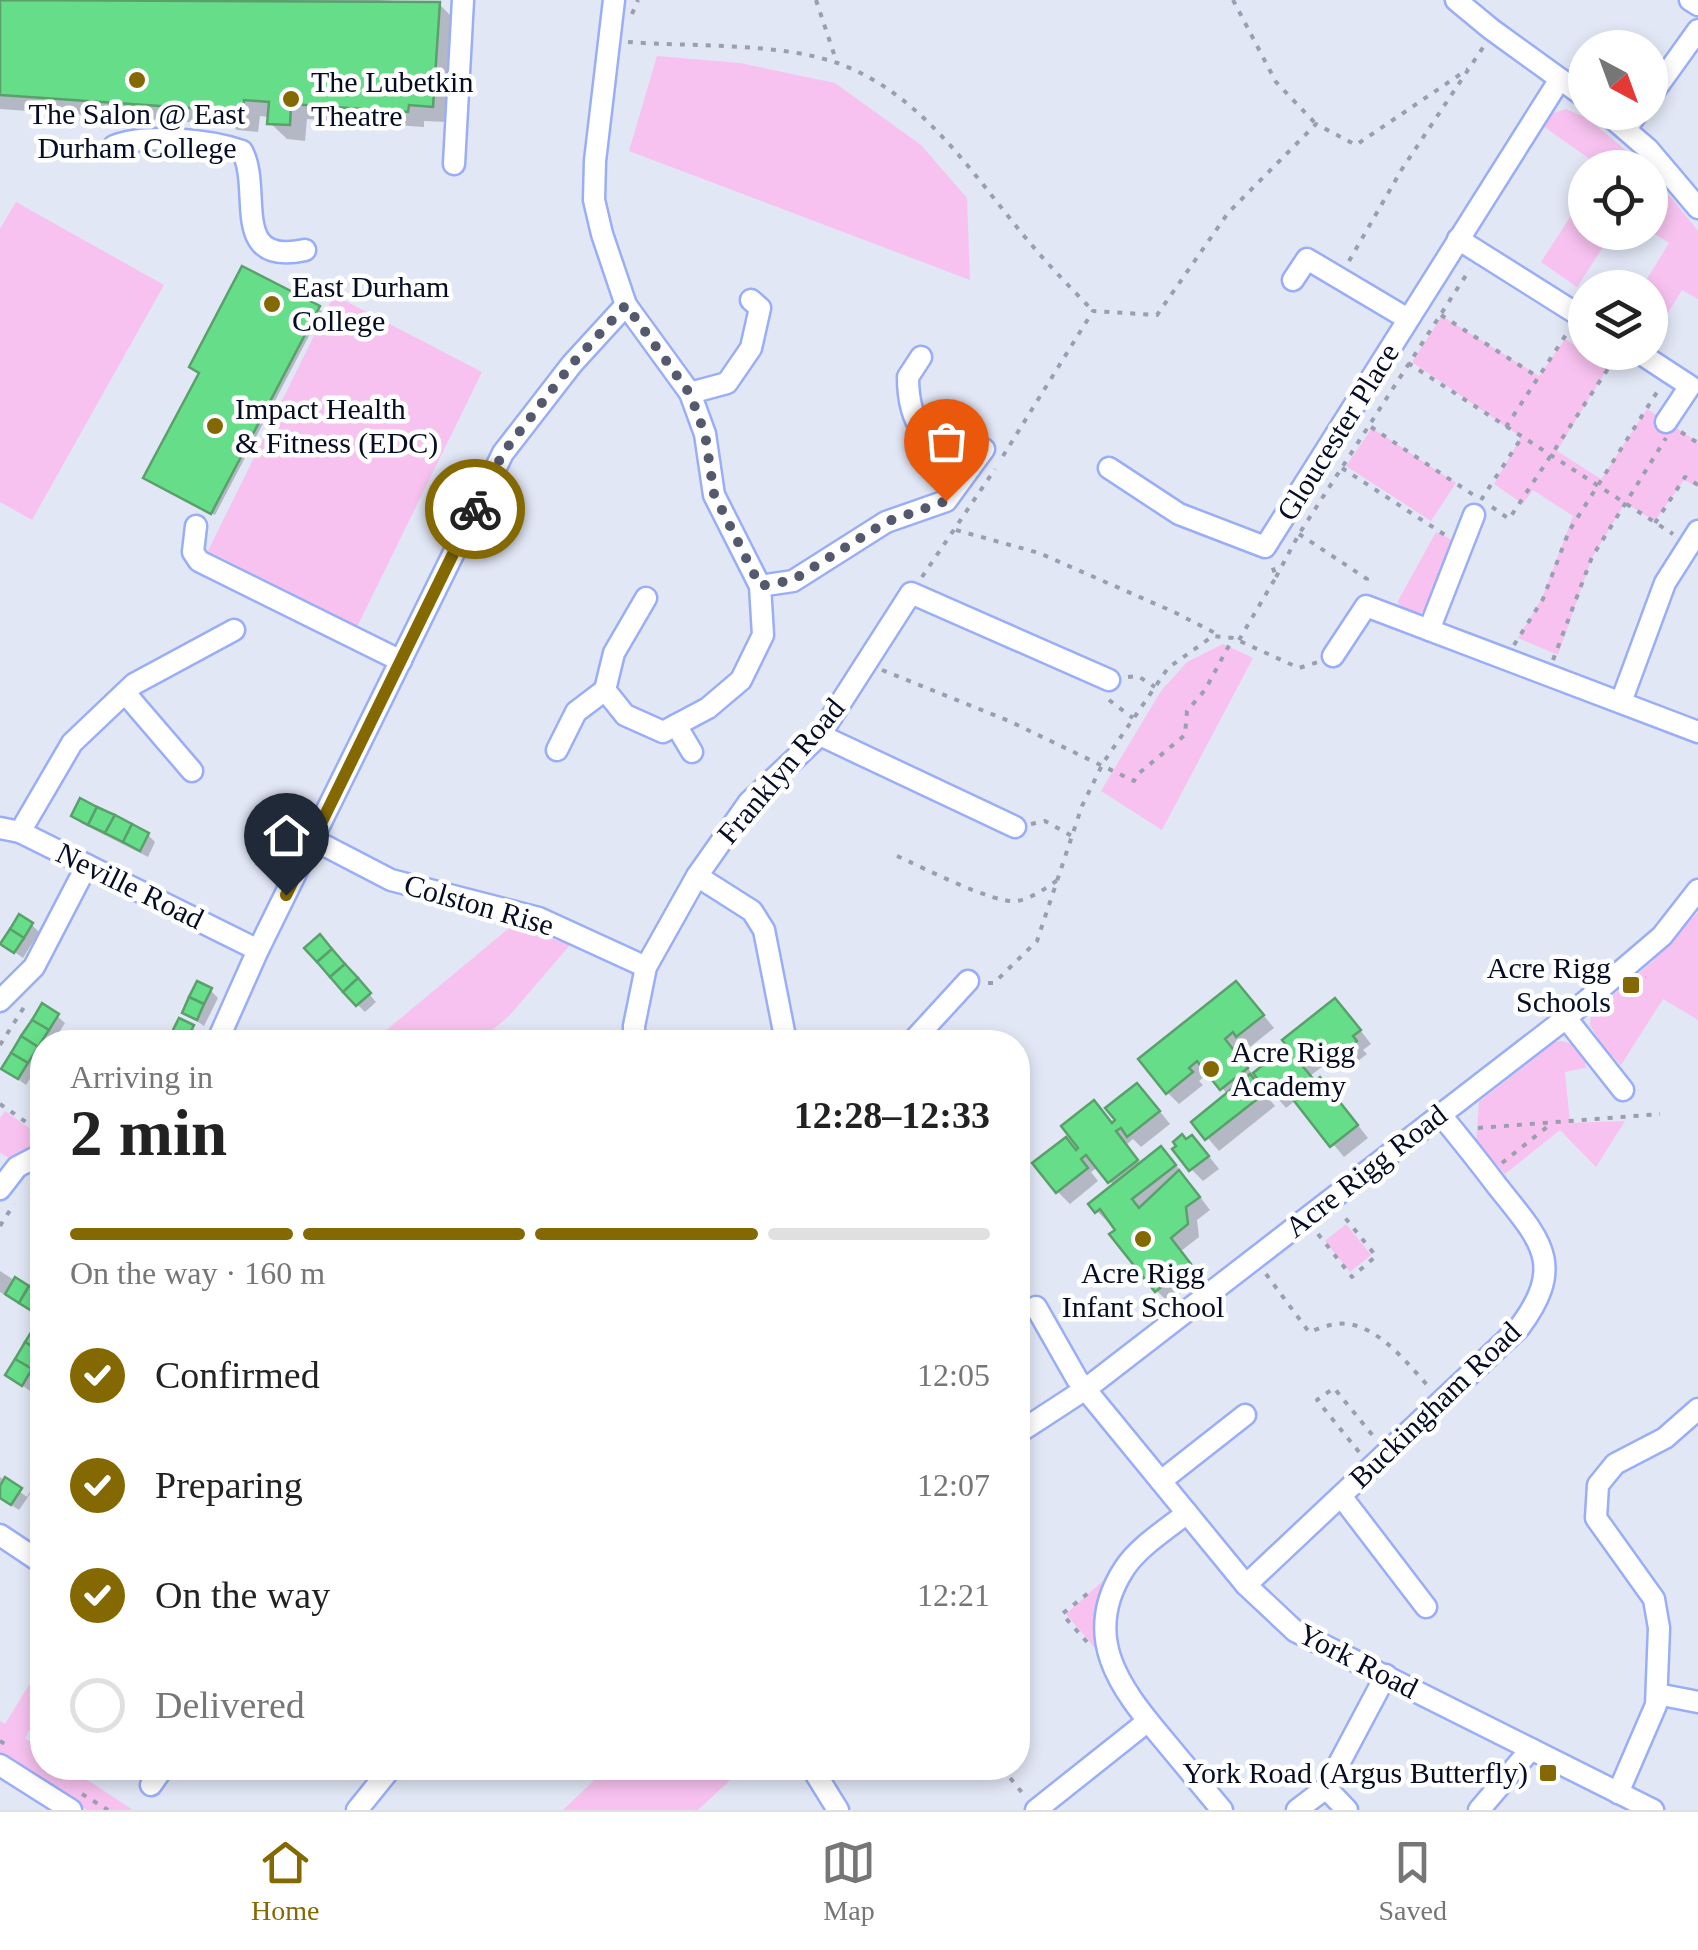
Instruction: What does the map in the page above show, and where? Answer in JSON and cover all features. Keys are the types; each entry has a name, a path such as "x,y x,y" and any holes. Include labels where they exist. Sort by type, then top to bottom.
{"street":[{"path":"454,164 463,0"},
{"path":"605,690 625,715 664,732 708,708 740,680 763,636 760,586 714,494 705,434 690,394 626,305 594,200 594,160 614,0"},
{"path":"1456,0 1568,85"},
{"path":"1690,0 1698,5"},
{"path":"1668,71 1698,30"},
{"name":"Gloucester Place","path":"1108,468 1179,514 1266,547 1560,79"},
{"path":"1637,130 1648,149 1698,208"},
{"path":"114,146 131,139 220,144 242,151 250,164 249,209 256,234 265,247 285,254 305,250"},
{"path":"1458,239 1568,308"},
{"name":"Gloucester Place","path":"1293,280 1307,259 1408,319"},
{"path":"690,394 727,383 751,348 760,308 750,300"},
{"path":"222,1030 503,453 572,364 626,305"},
{"path":"921,358 908,377 918,427 923,437 970,468"},
{"path":"1665,370 1690,386 1669,424"},
{"path":"760,586 793,580 886,522 946,501 984,449"},
{"path":"1429,630 1477,508"},
{"path":"196,526 194,552 199,561 402,661"},
{"path":"1621,702 1665,583 1694,529"},
{"path":"911,593 1109,680"},
{"name":"Franklyn Road","path":"634,1030 646,967 696,876 748,802 820,735 911,593"},
{"path":"557,750 576,712 605,690 614,653 646,598"},
{"path":"1333,656 1366,606 1698,732"},
{"path":"10,830 72,743 134,684 234,630"},
{"path":"124,693 192,771"},
{"path":"676,725 692,752"},
{"path":"820,735 1015,827"},
{"name":"Neville Road","path":"10,830 258,950"},
{"name":"Colston Rise","path":"314,840 391,880 539,918 646,967"},
{"path":"0,1000 34,967 87,865"},
{"path":"696,876 752,911 764,930 784,1030"},
{"name":"Acre Rigg Road","path":"1030,1425 1087,1388 1330,1199 1447,1122 1662,936 1698,890"},
{"path":"923,1030 968,981"},
{"path":"1566,1018 1623,1090"},
{"name":"Buckingham Road","path":"1246,1586 1519,1328 1538,1302 1544,1267 1539,1239 1447,1122"},
{"path":"0,1189 18,1167 30,1160"},
{"name":"York Road","path":"1036,1306 1077,1380 1246,1586 1294,1632 1653,1810"},
{"path":"1618,1792 1656,1705 1659,1628 1654,1599 1596,1518 1598,1485 1615,1464 1665,1438 1698,1409"},
{"path":"1161,1481 1245,1414"},
{"name":"Buckingham Road","path":"1341,1496 1426,1607"},
{"path":"1187,1513 1126,1566 1108,1599 1104,1634 1113,1671 1126,1695 1222,1810"},
{"path":"0,1536 30,1555"},
{"path":"1297,1810 1326,1788 1386,1675"},
{"path":"1657,1694 1698,1702"},
{"path":"1032,1805 1148,1722"},
{"path":"1479,1810 1531,1749"},
{"path":"0,1765 71,1810"},
{"path":"357,1810 382,1780"},
{"path":"818,1780 830,1807"},
{"path":"1326,1788 1347,1810"}],"path":[{"path":"638,0 626,42 777,50 837,63 904,100 944,136 1036,250 1093,311 1157,315 1228,214 1316,124"},
{"path":"816,0 837,63"},
{"path":"1234,0 1276,82 1316,124 1356,145 1468,70"},
{"path":"1339,278 1402,169 1484,46"},
{"path":"866,664 1009,722 1134,780 1186,736 1187,711 1205,690 1299,534 1480,253"},
{"path":"1420,300 1538,377"},
{"path":"911,593 956,530 1093,311"},
{"path":"1506,427 1568,336"},
{"path":"1388,351 1655,523 1694,529"},
{"path":"1369,426 1477,508 1510,519 1607,370"},
{"path":"1508,659 1516,639 1543,599 1569,531 1670,373"},
{"path":"1548,674 1592,556 1669,424"},
{"path":"1477,508 1522,437"},
{"path":"1342,468 1462,545"},
{"path":"1655,523 1685,477 1698,485"},
{"path":"956,530 1039,553 1223,637"},
{"path":"1299,534 1367,579 1366,606"},
{"path":"1266,547 1276,577"},
{"path":"968,981 994,984 1037,941 1082,806 1101,767 1168,668 1212,636 1236,640 1300,668 1333,656"},
{"path":"1134,718 1109,702 1109,680 1138,676 1155,687"},
{"path":"1015,827 1045,821 1072,836"},
{"path":"897,856 968,888 1014,902 1059,879"},
{"path":"0,1104 30,1125"},
{"path":"1447,1122 1552,1122 1660,1114"},
{"path":"1488,1174 1552,1122"},
{"path":"1306,1219 1352,1277 1376,1256 1330,1199"},
{"path":"1254,1258 1309,1332 1334,1324 1350,1324 1374,1334 1406,1361 1441,1401"},
{"path":"1334,1388 1379,1460 1317,1400 1334,1388"},
{"path":"1012,1780 1032,1805"}],"shaded area":[{"path":"657,56 740,63 835,83 921,145 967,198 970,280 629,151"},
{"path":"1568,110 1568,130 1601,130 1626,150 1577,150 1543,126 1553,113"},
{"path":"1668,194 1698,231 1698,299 1682,290 1668,313 1668,270 1652,270 1669,243"},
{"path":"16,202 164,285 32,520 0,502 0,229"},
{"path":"1568,220 1568,250 1601,250 1588,270 1568,270 1568,281 1541,262"},
{"path":"334,295 482,372 357,627 208,551"},
{"path":"1442,316 1539,376 1565,339 1568,370 1607,370 1557,451 1601,479 1647,409 1698,442 1698,487 1684,480 1655,521 1625,503 1592,558 1558,655 1518,638 1542,598 1573,516 1533,490 1523,504 1494,484 1521,437 1412,362"},
{"path":"1372,428 1456,483 1431,521 1346,466"},
{"path":"1436,532 1454,541 1428,607 1419,614 1408,613 1398,601"},
{"path":"1223,644 1253,658 1162,830 1101,791 1161,691 1187,662"},
{"path":"1698,912 1698,1020 1663,999 1621,1065 1604,1048 1590,1025 1591,1014 1652,962"},
{"path":"514,924 570,945 492,1030 386,1030"},
{"path":"1561,1041 1579,1050 1586,1068 1565,1072 1570,1123 1625,1121 1596,1167 1560,1130 1505,1174 1476,1141 1479,1102"},
{"path":"5,1111 30,1129 30,1151 13,1160 0,1153 0,1118"},
{"path":"1346,1224 1371,1255 1350,1272 1325,1241"},
{"path":"1105,1579 1096,1614 1096,1649 1066,1614"},
{"path":"30,1683 30,1729 25,1738 30,1742 30,1773 0,1753 0,1721 5,1724"},
{"path":"41,1780 87,1780 133,1810 87,1810"},
{"path":"594,1780 730,1780 698,1810 563,1810"}],"building":[{"path":"0,0 440,2 433,107 409,105 408,112 291,104 290,125 267,124 269,102 244,100 243,116 218,114 218,110 0,95"},
{"name":"Impact Health & Fitness (EDC)","path":"242,266 320,306 211,514 143,478 199,373 189,367"},
{"path":"80,798 97,807 88,825 71,816"},
{"path":"97,807 115,815 105,833 88,825"},
{"path":"115,815 132,824 123,842 105,833"},
{"path":"132,824 149,833 140,851 123,842"},
{"path":"19,914 33,923 24,938 10,929"},
{"path":"10,929 24,938 14,953 0,944"},
{"path":"320,934 332,949 317,962 304,948"},
{"path":"332,949 345,964 330,977 317,962"},
{"path":"345,964 358,978 343,992 330,977"},
{"path":"358,978 371,993 356,1006 343,992"},
{"path":"197,981 212,988 204,1004 189,997"},
{"path":"1236,981 1264,1015 1236,1037 1233,1032 1225,1039 1248,1068 1220,1090 1197,1061 1189,1068 1193,1072 1166,1094 1138,1059"},
{"path":"189,997 204,1004 197,1020 182,1013"},
{"path":"1335,998 1361,1030 1353,1036 1357,1041 1330,1062 1319,1048 1300,1063 1315,1081 1320,1077 1358,1125 1330,1147 1284,1088 1272,1098 1253,1073 1287,1046 1282,1040"},
{"path":"42,1003 59,1014 49,1030 32,1020"},
{"path":"179,1018 194,1025 192,1030 173,1030"},
{"path":"32,1020 49,1030 30,1030 30,1042 21,1036"},
{"path":"21,1036 30,1042 28,1063 11,1053"},
{"path":"11,1053 28,1063 18,1079 1,1069"},
{"path":"1250,1074 1265,1093 1205,1140 1191,1122"},
{"path":"1137,1083 1160,1111 1127,1137 1121,1128 1116,1131 1138,1160 1108,1183 1086,1155 1081,1159 1088,1168 1056,1193 1032,1163 1066,1137 1078,1148 1061,1126 1094,1100 1112,1123 1115,1120 1105,1108"},
{"path":"1182,1134 1186,1139 1192,1135 1209,1156 1189,1171 1172,1149 1176,1146 1173,1142"},
{"path":"1161,1146 1176,1165 1132,1199 1139,1208 1179,1170 1200,1197 1186,1207 1188,1224 1171,1238 1191,1264 1155,1292 1109,1234 1115,1230 1100,1209 1095,1213 1088,1204"},
{"path":"15,1277 29,1286 19,1303 5,1294"},
{"path":"29,1286 30,1310 19,1303"},
{"path":"25,1342 30,1345 30,1368 15,1359"},
{"path":"15,1359 30,1368 22,1386 5,1375"},
{"path":"5,1477 22,1488 11,1505 0,1498"}],"way so far":[{"path":"475,509 503,453 572,364 626,305 690,394 705,434 714,494 760,586 793,580 886,522 946,501"}],"place":[{"name":"The Salon @ East Durham College","path":"137,80"},
{"name":"The Lubetkin Theatre","path":"291,99"},
{"name":"East Durham College","path":"272,304"},
{"name":"Impact Health & Fitness (EDC)","path":"215,426"},
{"name":"Acre Rigg Schools","path":"1631,985"},
{"name":"Acre Rigg Academy","path":"1211,1069"},
{"name":"Acre Rigg Infant School","path":"1143,1239"},
{"name":"York Road (Argus Butterfly)","path":"1548,1773"}],"route":[{"path":"286,895 475,509"}]}
